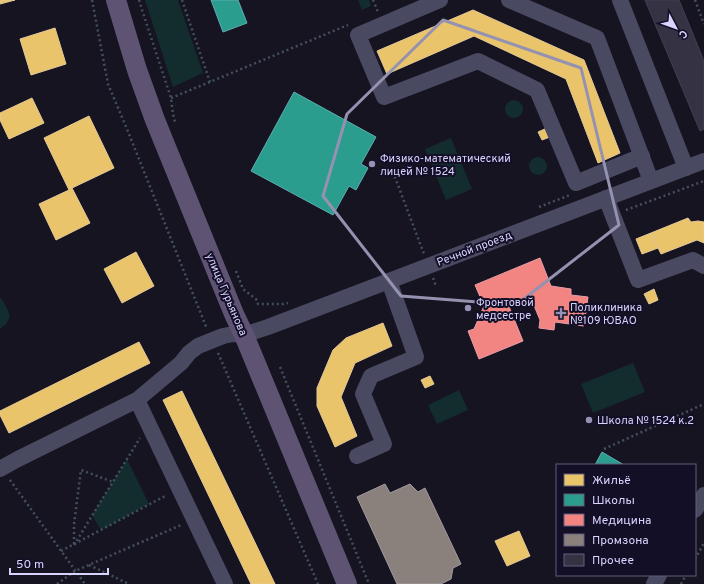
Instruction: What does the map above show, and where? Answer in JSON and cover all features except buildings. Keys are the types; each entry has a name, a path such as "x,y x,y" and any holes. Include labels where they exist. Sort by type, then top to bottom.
{"main road":[{"name":"улица Гурьянова","path":"116,0 137,70 155,120 347,584"}],"street":[{"path":"440,0 358,35 384,97 478,61 537,90 576,183 642,156"},
{"path":"509,0 597,38 651,181"},
{"path":"620,0 686,168"},
{"name":"Речной проезд","path":"1,468 137,400 181,363 198,346 223,336 244,334 268,327 704,161"},
{"path":"606,198 638,280 693,260 704,266"},
{"path":"357,456 384,444 363,394 371,376 416,357 388,281"},
{"path":"137,400 225,584"},
{"path":"696,508 704,495"}],"path":[{"path":"92,0 108,84 212,340 318,584"},
{"path":"139,0 171,98 176,127"},
{"path":"182,0 210,82"},
{"path":"373,0 378,12 385,9"},
{"path":"695,0 704,24"},
{"path":"171,98 349,24"},
{"path":"393,172 436,286"},
{"path":"613,215 704,181"},
{"path":"234,268 243,289 257,300 258,304"},
{"path":"280,367 369,584"},
{"path":"604,449 704,404"},
{"path":"74,545 149,424"},
{"path":"1,468 85,584"},
{"path":"74,545 74,524 81,470 113,482"},
{"path":"61,551 179,488"},
{"path":"57,584 75,571 194,519"},
{"path":"696,557 704,543"},
{"path":"88,565 129,584"}],"highlighted area":[{"path":"443,20 581,68 619,225 516,305 401,296 323,196 347,114"}],"green space":[{"path":"145,0 178,0 203,73 173,87"},
{"path":"358,0 369,0 371,6 362,10"},
{"path":"510,100 518,100 523,105 521,116 518,118 510,118 505,113 505,105"},
{"path":"451,138 472,189 446,200 425,149"},
{"path":"534,157 542,157 547,162 545,173 542,175 534,175 529,170 529,162"},
{"path":"0,297 10,316 6,324 0,329"},
{"path":"633,363 645,392 593,413 581,384"},
{"path":"459,390 468,410 437,424 428,405"},
{"path":"127,459 149,504 101,530 92,515"}],"place":[{"name":"Физико-математический лицей № 1524","path":"372,164"},
{"name":"Фронтовой медсестре","path":"468,308"},
{"name":"Поликлиника №109 ЮВАО","path":"561,313"},
{"name":"Школа № 1524 к.2","path":"589,420"}]}
